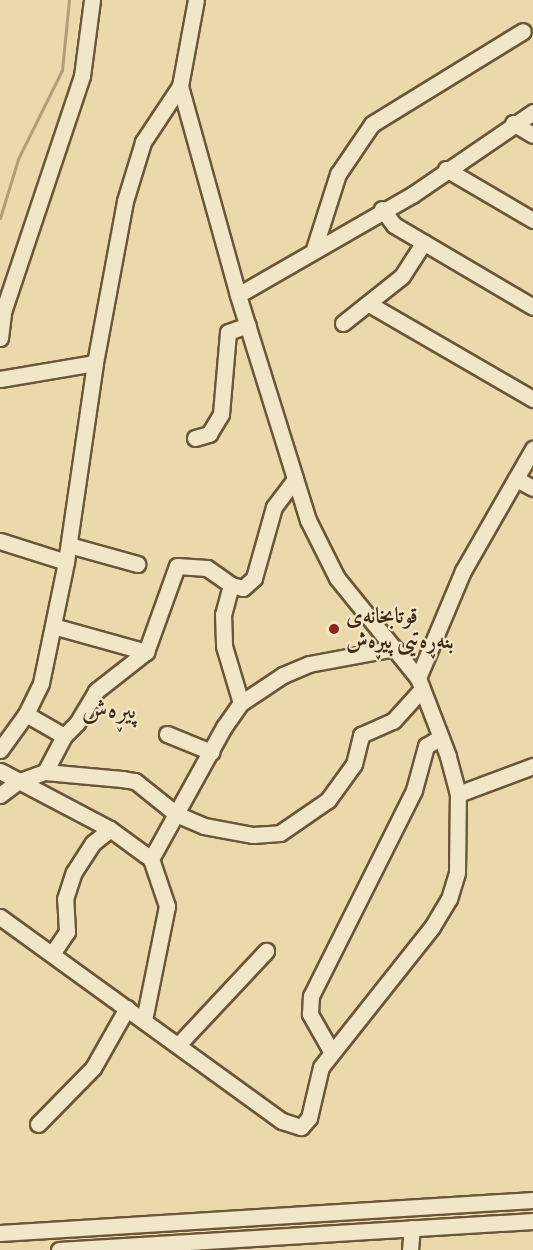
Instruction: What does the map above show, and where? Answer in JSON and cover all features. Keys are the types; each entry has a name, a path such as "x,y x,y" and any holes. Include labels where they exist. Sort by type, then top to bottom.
{"street":[{"path":"0,338 3,312 82,76 92,0"},
{"path":"0,917 295,1128 301,1127 309,1118 317,1077 331,1051 420,942 448,899 459,858 458,794 441,737 420,683 395,648 337,578 308,520 238,295 180,86 195,0"},
{"path":"314,249 339,174 372,124 523,31"},
{"path":"0,750 26,714 41,683 66,562 95,363 133,169 158,115 180,86"},
{"path":"238,295 382,209 412,195 513,123 533,112"},
{"path":"513,123 533,135"},
{"path":"446,169 533,220"},
{"path":"382,209 394,225 533,307"},
{"path":"343,323 402,276 424,243"},
{"path":"369,304 533,399"},
{"path":"195,438 209,434 220,414 228,332 248,325"},
{"path":"0,379 95,363"},
{"path":"0,795 17,782 45,772 135,781 176,814 221,830 280,833 328,800 354,764 362,735 393,721 420,683 463,571 533,449"},
{"path":"45,772 64,736 78,723 96,691 146,652 177,566 207,568 231,585 243,588 254,578 274,507 295,479"},
{"path":"516,479 533,488"},
{"path":"2,544 66,562"},
{"path":"69,545 137,564"},
{"path":"231,585 223,614 224,646 241,703"},
{"path":"53,626 146,652"},
{"path":"151,859 241,703 283,675 309,664 395,648"},
{"path":"26,714 64,736"},
{"path":"167,734 211,752"},
{"path":"331,1051 310,1014 311,996 414,789 426,746 441,737"},
{"path":"458,794 533,766"},
{"path":"0,771 17,782 49,794 110,829 151,859 167,906 144,1020"},
{"path":"52,954 67,932 65,899 74,872 93,843 110,829"},
{"path":"178,1045 266,951"},
{"path":"38,1124 93,1068 127,1008"},
{"path":"0,1233 533,1200"},
{"path":"59,1250 533,1221"},
{"path":"410,1250 412,1228"}],"waterway":[{"path":"0,218 18,159 62,70 69,0"}],"place":[{"name":"قوتابخانەی بنەڕەتیی پیڕەش","path":"334,629"}],"district":[{"name":"پیڕەش","path":"109,711"}]}
